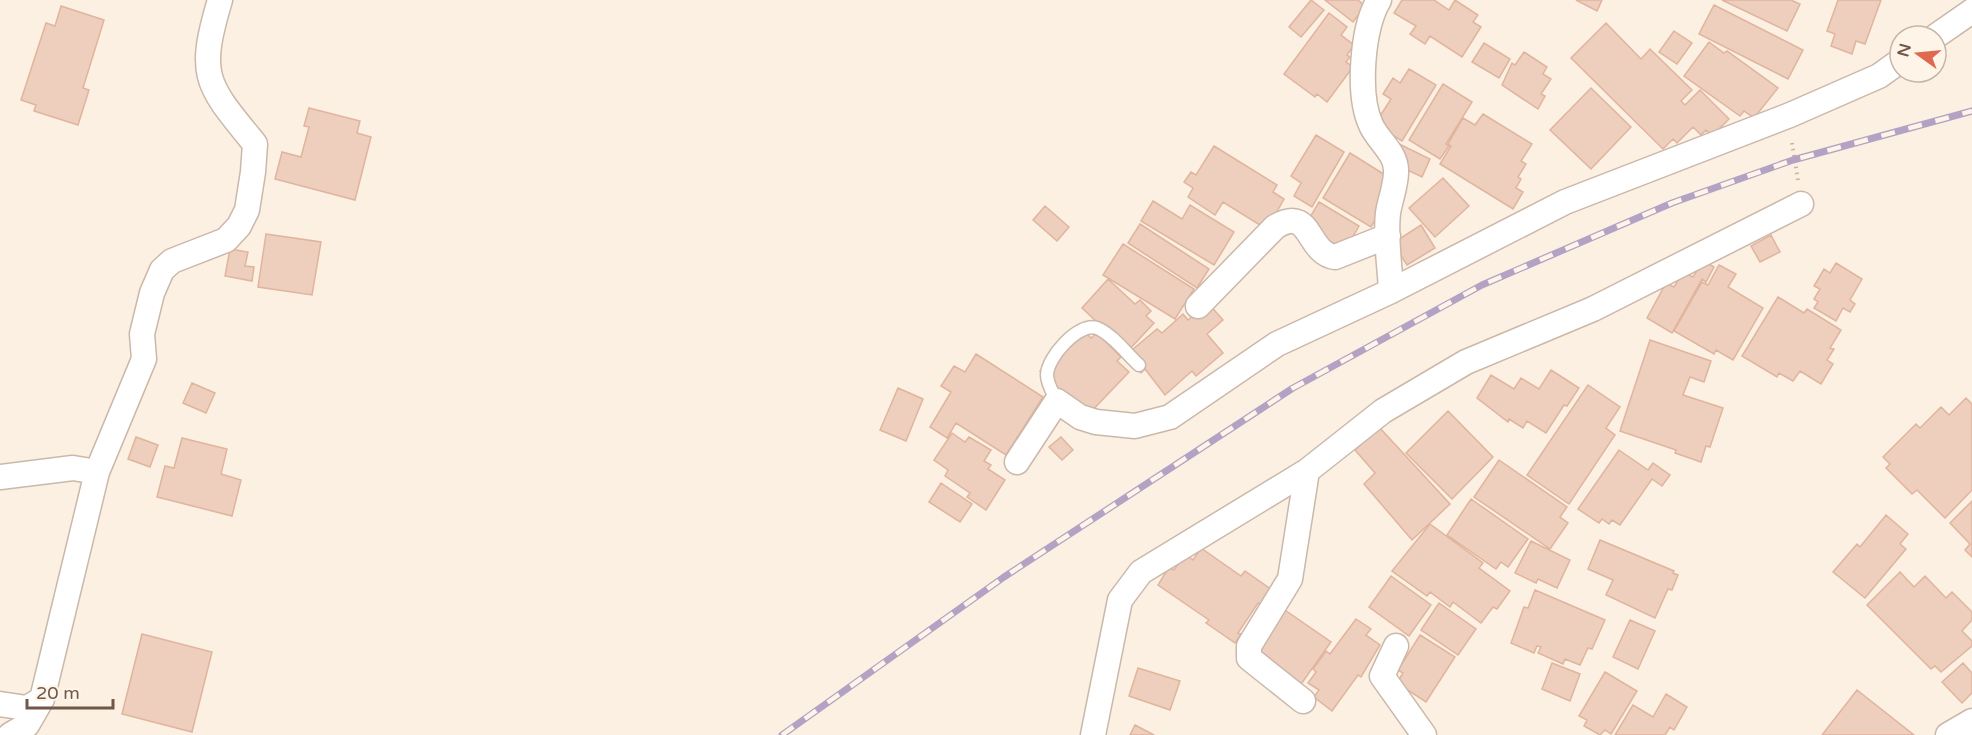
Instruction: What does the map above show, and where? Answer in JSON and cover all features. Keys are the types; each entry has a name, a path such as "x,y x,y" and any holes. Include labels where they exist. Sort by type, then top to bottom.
{"street":[{"path":"10,735 27,726 42,699 97,472 144,359 142,334 152,293 162,270 172,261 226,240 239,226 247,210 255,144 222,104 209,81 207,57 220,0"},
{"path":"1379,0 1368,22 1364,83 1365,107 1371,126 1387,146 1396,172 1388,214 1391,291"},
{"path":"1948,28 1972,11"},
{"path":"1017,462 1057,401 1080,417 1096,422 1136,426 1170,417 1277,344 1391,291 1565,202 1790,115 1879,76 1888,70"},
{"path":"1092,735 1120,600 1141,572 1307,471 1383,411 1466,362 1593,309 1801,204"},
{"path":"1198,306 1275,227 1284,221 1294,220 1304,225 1319,251 1335,257 1388,236"},
{"path":"0,477 73,468 97,472"},
{"path":"1303,701 1249,658 1249,646 1290,579 1307,471"},
{"path":"1396,646 1382,676 1424,735"},
{"path":"0,704 27,708 42,699"},
{"path":"1948,735 1972,721"}],"lane":[{"path":"1057,401 1047,378 1047,369 1079,329 1088,327 1104,332 1139,365"}],"path":[{"path":"1790,115 1793,160 1801,204"}],"building":[{"path":"1311,0 1324,10 1301,37 1289,27"},
{"path":"1325,0 1358,0 1365,6 1353,22"},
{"path":"1402,0 1434,0 1449,10 1455,0 1478,15 1473,22 1481,27 1462,57 1430,36 1425,44 1410,34 1416,26 1394,13"},
{"path":"1576,0 1602,0 1597,11"},
{"path":"1722,0 1791,0 1800,4 1787,31"},
{"path":"1838,0 1881,0 1865,44 1856,41 1852,54 1831,46 1835,34 1827,31"},
{"path":"1714,5 1803,50 1788,79 1699,34"},
{"path":"61,6 104,20 83,88 89,90 78,125 34,111 36,105 21,100 46,23 55,26"},
{"path":"1329,13 1347,27 1341,35 1354,45 1347,55 1350,57 1346,62 1353,67 1327,102 1317,94 1315,97 1284,74"},
{"path":"1606,23 1641,59 1650,49 1692,90 1681,101 1685,105 1700,90 1729,119 1712,136 1706,130 1701,135 1693,127 1677,143 1673,139 1663,149 1571,58"},
{"path":"1674,31 1692,43 1677,64 1659,52"},
{"path":"1709,42 1724,53 1727,51 1778,88 1754,118 1744,111 1740,116 1684,76"},
{"path":"1484,43 1510,59 1499,78 1472,62"},
{"path":"1524,52 1547,67 1543,74 1551,79 1541,94 1545,96 1538,109 1502,85 1512,63 1515,65"},
{"path":"1409,69 1436,85 1402,141 1375,124 1391,99 1383,94 1393,78 1400,83"},
{"path":"1443,84 1472,102 1446,144 1449,146 1440,159 1409,140"},
{"path":"1591,88 1631,127 1591,169 1550,130"},
{"path":"309,108 360,121 357,133 371,137 355,200 275,179 282,152 301,157 309,127 304,126"},
{"path":"1483,114 1532,144 1521,161 1526,164 1518,177 1521,179 1516,188 1523,192 1513,209 1440,164 1463,118 1475,125"},
{"path":"1316,135 1344,152 1312,207 1294,196 1301,183 1291,176"},
{"path":"1393,141 1430,159 1422,177 1384,159"},
{"path":"1214,146 1277,185 1273,192 1284,199 1274,217 1271,215 1263,227 1223,202 1215,215 1188,197 1193,188 1184,182 1191,172 1196,175"},
{"path":"1350,153 1390,178 1389,198 1371,227 1323,198"},
{"path":"1443,178 1469,206 1435,237 1409,208"},
{"path":"1153,201 1182,219 1190,205 1234,232 1214,265 1141,221"},
{"path":"1319,202 1359,226 1343,254 1303,229"},
{"path":"1045,206 1069,227 1057,241 1033,220"},
{"path":"1140,224 1209,269 1197,288 1128,243"},
{"path":"1421,225 1435,248 1407,265 1393,243"},
{"path":"266,234 321,242 312,295 258,287"},
{"path":"1771,235 1780,252 1760,262 1751,246"},
{"path":"1123,244 1194,289 1175,319 1103,275"},
{"path":"230,249 248,252 245,266 254,267 252,281 225,276"},
{"path":"1703,260 1714,267 1706,282 1702,279 1672,333 1647,318 1666,283 1674,287 1683,272 1693,277"},
{"path":"1836,263 1862,279 1850,300 1855,304 1850,312 1843,308 1836,321 1814,308 1818,302 1814,299 1820,289 1814,286 1824,269 1830,273"},
{"path":"1719,265 1736,274 1728,287 1763,308 1733,360 1716,350 1714,354 1674,331 1702,282 1708,285"},
{"path":"1108,279 1135,304 1140,300 1151,311 1146,316 1154,323 1128,351 1082,308"},
{"path":"1778,297 1804,313 1807,309 1841,330 1830,348 1834,349 1827,360 1833,364 1821,384 1800,371 1793,381 1779,373 1777,377 1742,356"},
{"path":"1208,303 1223,320 1207,334 1223,353 1196,376 1192,371 1165,395 1145,369 1141,373 1126,355 1157,329 1162,333 1183,314 1188,320"},
{"path":"1085,332 1091,338 1097,333 1121,357 1117,361 1129,372 1085,418 1041,378 1043,375 1040,371 1077,333"},
{"path":"1650,340 1711,361 1704,382 1690,377 1683,395 1723,408 1710,447 1706,446 1701,462 1675,453 1676,450 1620,431"},
{"path":"976,354 1043,397 1006,455 956,423 947,438 930,427 951,392 941,386 954,366 965,372"},
{"path":"1551,370 1579,388 1567,406 1564,405 1546,433 1527,421 1523,428 1509,419 1508,422 1477,398 1491,375 1514,389 1521,378 1539,389"},
{"path":"192,383 215,393 206,413 183,403"},
{"path":"1588,385 1620,407 1606,428 1615,435 1569,504 1527,475"},
{"path":"898,388 923,399 906,441 880,430"},
{"path":"1966,398 1972,404 1972,490 1945,518 1917,490 1912,494 1886,468 1890,464 1883,457 1916,424 1920,428 1941,407 1949,415"},
{"path":"1448,411 1493,457 1452,499 1406,453"},
{"path":"1379,427 1450,504 1412,540 1364,484 1375,473 1355,450"},
{"path":"952,433 965,442 969,437 991,450 984,461 991,465 988,469 1005,480 986,510 967,497 970,493 945,476 948,470 934,460"},
{"path":"136,437 158,445 150,467 128,459"},
{"path":"1061,437 1073,450 1062,460 1049,447"},
{"path":"182,438 227,449 221,474 241,480 232,516 157,497 165,466 174,468"},
{"path":"1619,450 1648,470 1653,463 1670,475 1662,486 1652,479 1620,525 1612,520 1609,524 1602,519 1599,523 1578,509"},
{"path":"1499,460 1567,507 1560,517 1568,523 1550,549 1474,497"},
{"path":"941,483 972,504 960,522 929,502"},
{"path":"1471,499 1528,539 1508,567 1501,562 1496,569 1447,535"},
{"path":"1972,501 1972,557 1965,550 1970,544 1950,523"},
{"path":"1886,515 1908,534 1900,544 1906,549 1865,598 1833,572 1857,544 1860,547"},
{"path":"1430,524 1483,563 1479,568 1510,591 1497,609 1493,607 1481,623 1453,602 1450,607 1430,592 1427,596 1392,571"},
{"path":"1600,540 1674,571 1673,573 1678,575 1672,590 1668,589 1655,618 1606,595 1613,580 1588,569"},
{"path":"1531,541 1570,560 1557,588 1538,579 1536,583 1515,573"},
{"path":"1201,548 1241,576 1245,571 1272,590 1261,605 1258,603 1238,633 1241,634 1235,643 1206,623 1209,620 1158,585 1169,567 1174,570 1185,554 1193,560"},
{"path":"1900,572 1914,587 1925,576 1946,598 1952,592 1972,612 1972,620 1962,631 1972,641 1972,646 1941,672 1935,666 1931,669 1867,605"},
{"path":"1391,576 1431,605 1409,636 1369,607"},
{"path":"1535,590 1605,620 1592,649 1588,648 1580,665 1565,659 1563,664 1538,653 1541,647 1537,646 1534,653 1511,643 1524,607 1528,608"},
{"path":"1439,603 1476,629 1458,655 1421,630"},
{"path":"1282,608 1331,642 1299,687 1251,653"},
{"path":"1356,619 1371,629 1366,635 1380,645 1361,677 1358,675 1332,711 1314,697 1319,690 1308,683 1316,672 1313,669 1326,651 1330,654"},
{"path":"1630,620 1655,631 1638,669 1613,657"},
{"path":"142,634 212,652 192,732 122,714"},
{"path":"1420,635 1455,657 1426,702 1397,683 1403,673 1398,670"},
{"path":"1552,663 1580,674 1570,701 1542,689"},
{"path":"1963,663 1972,673 1972,693 1962,703 1942,682"},
{"path":"1138,668 1180,681 1170,710 1129,696"},
{"path":"1605,672 1637,691 1611,734 1605,730 1600,735 1584,726 1587,720 1579,716"},
{"path":"1857,690 1914,735 1822,735"},
{"path":"1666,694 1687,707 1674,730 1670,727 1665,735 1615,735 1633,705 1653,717"},
{"path":"1135,725 1154,735 1130,735"}],"railway":[{"path":"782,735 1004,577 1293,388 1482,285 1672,203 1793,160 1972,111"}]}
